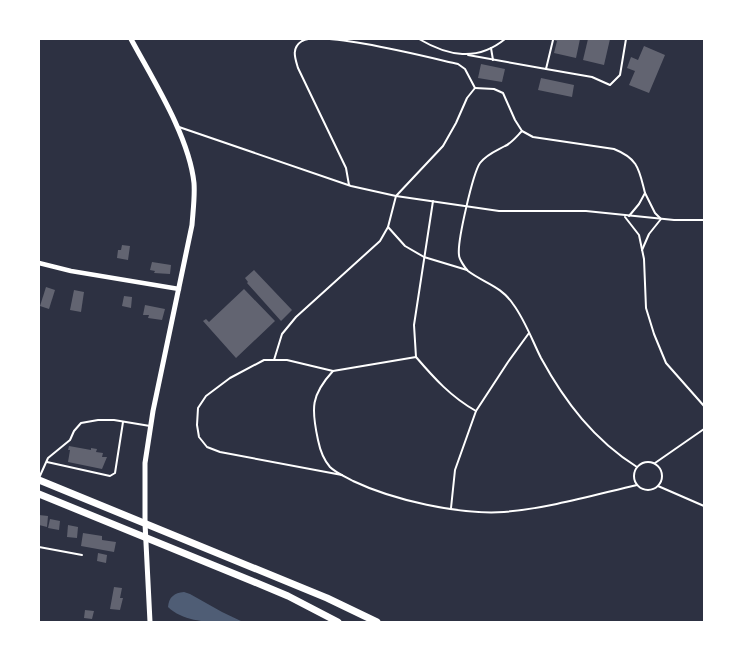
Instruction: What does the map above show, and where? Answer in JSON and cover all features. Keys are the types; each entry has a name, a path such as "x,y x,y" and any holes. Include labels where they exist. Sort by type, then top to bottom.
{"main road":[{"path":"39,479 328,598 377,622"},
{"path":"39,494 288,596 338,622"}],"street":[{"path":"131,39 177,126 190,163 194,195 192,225 150,426 145,463 145,523 150,622"},
{"path":"39,263 71,271 179,289"}],"lane":[{"path":"349,185 346,168 298,68 294,55 296,47 303,41 313,39 355,41 458,64 465,69 475,88"},
{"path":"419,39 434,48 592,77 610,85 620,76 626,39"},
{"path":"468,55 485,52 505,39"},
{"path":"546,69 553,40"},
{"path":"491,48 493,60"},
{"path":"475,88 494,89 502,93 522,131 533,137 614,149 627,154 635,162 645,194 654,213 661,219"},
{"path":"274,360 282,334 296,317 380,241 388,227 396,196 443,146 467,98 475,88"},
{"path":"177,126 349,185 396,196 499,211 586,211 661,219 704,220"},
{"path":"467,270 459,256 461,236 474,176 480,163 491,153 507,145 522,131"},
{"path":"629,216 645,194"},
{"path":"433,201 414,325 416,357 452,396 476,411"},
{"path":"624,216 639,235 642,250 646,308 666,363 704,406"},
{"path":"642,250 649,234 661,219"},
{"path":"388,227 404,246 424,257 467,270 503,291 514,305 561,393 602,441 638,467"},
{"path":"451,508 455,470 476,411 529,334"},
{"path":"342,475 220,452 207,447 199,437 197,425 198,408 206,396 230,378 264,360 286,360 333,371 416,357"},
{"path":"333,371 321,384 314,400 314,425 320,451 331,467 364,486 396,498 467,511 503,512 568,501 637,485"},
{"path":"39,479 52,453 70,440 74,431 81,423 98,420 150,426"},
{"path":"47,462 110,476 115,474 124,422"},
{"path":"655,463 662,474 662,478 654,489 645,490 637,485 634,476 638,467 646,462 655,463 704,429"},
{"path":"658,486 704,506"},
{"path":"39,547 82,555"}],"water":[{"path":"184,592 243,622 194,620 176,613 168,607 171,598 177,593"}],"building":[{"path":"550,39 580,39 576,58 554,53 557,41"},
{"path":"588,39 610,39 604,65 583,60"},
{"path":"644,46 665,55 649,93 629,85 635,71 627,68 631,57 638,60"},
{"path":"481,64 505,69 502,82 478,78"},
{"path":"541,78 574,85 572,97 538,90"},
{"path":"122,245 130,246 128,260 117,258 118,250 121,250"},
{"path":"152,262 171,265 170,274 154,273 155,271 150,270"},
{"path":"254,270 292,310 281,321 247,283 245,278"},
{"path":"46,287 55,290 49,309 40,306"},
{"path":"244,289 275,321 236,358 203,321 206,319 209,322"},
{"path":"74,290 84,292 81,312 70,310"},
{"path":"124,296 132,297 131,308 122,306"},
{"path":"145,305 165,309 162,320 148,318 149,315 143,315"},
{"path":"69,446 91,450 91,448 97,449 96,452 103,453 102,457 107,457 102,469 68,462"},
{"path":"39,515 48,516 47,527 39,525"},
{"path":"50,519 60,521 59,530 48,528"},
{"path":"68,525 78,527 77,538 67,537"},
{"path":"83,533 102,536 102,540 116,542 114,552 81,546"},
{"path":"98,553 107,555 106,563 97,561"},
{"path":"114,587 122,588 120,598 123,598 120,610 110,609"},
{"path":"85,610 94,611 92,619 84,618"}]}
